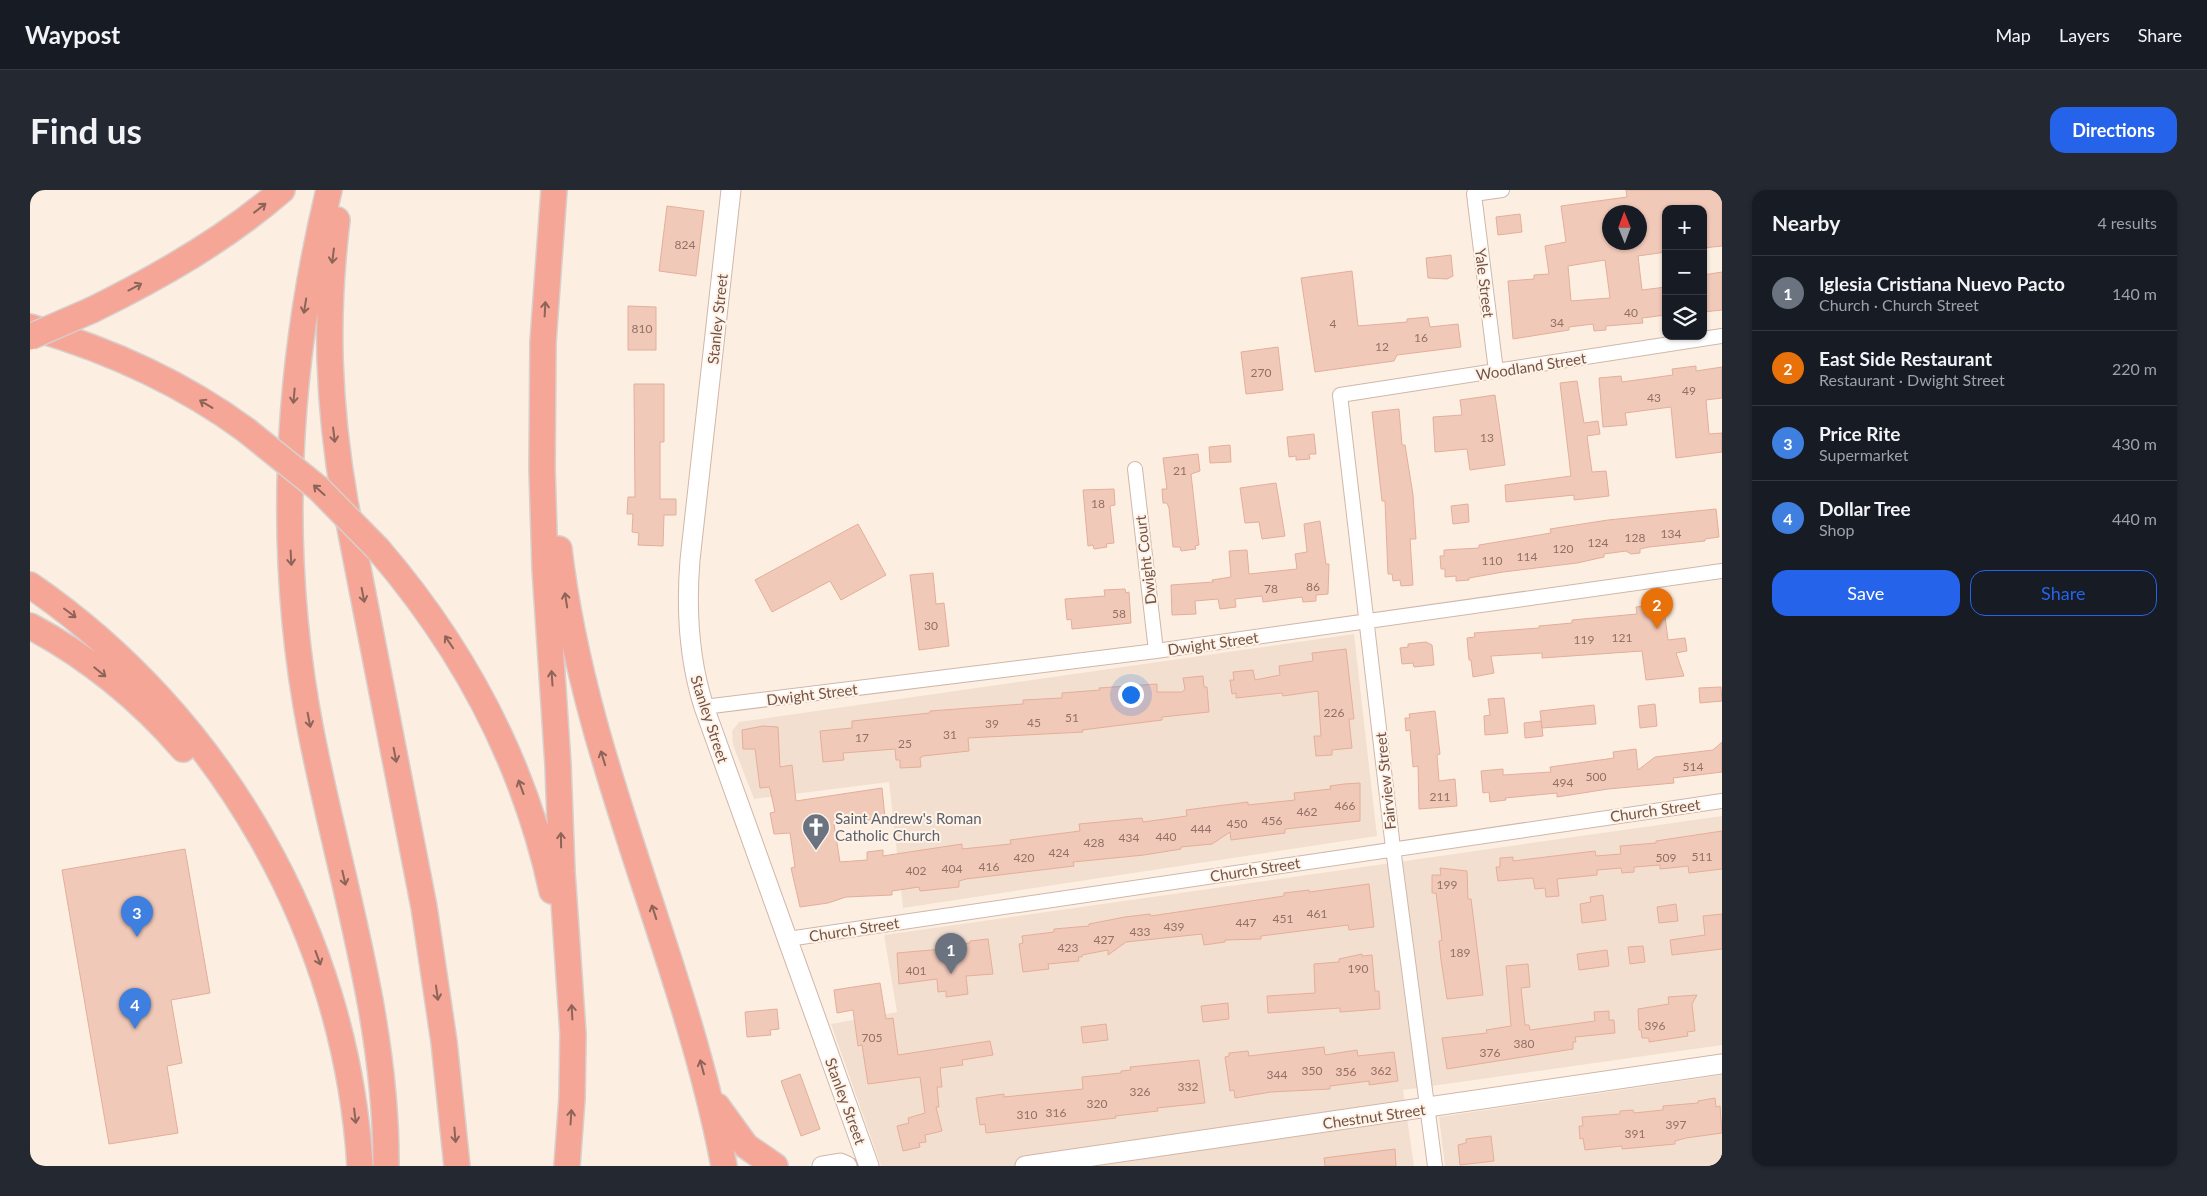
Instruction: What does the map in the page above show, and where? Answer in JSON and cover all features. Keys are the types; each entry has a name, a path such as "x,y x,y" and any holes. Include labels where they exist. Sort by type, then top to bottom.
{"highway":[{"path":"30,337 92,310 179,263 238,225 282,190"},
{"path":"329,190 306,301 295,382 290,460 292,578 299,653 310,723 359,944 375,1027 384,1111 386,1166"},
{"path":"341,190 332,261 329,314 329,376 333,426 345,502 425,917 444,1042 457,1166"},
{"path":"554,190 543,358 544,534 573,1056 567,1166"},
{"path":"30,326 74,341 147,372 210,406 246,430 318,488 378,549 416,596 457,653 506,748 538,836 569,969"},
{"path":"543,358 562,567 583,685 609,776 683,1000 708,1092 724,1166"},
{"path":"30,585 81,622 106,643 147,684 193,737 243,804 282,875 306,928 326,980 342,1038 354,1104 360,1166"},
{"path":"30,626 67,648 92,666 136,702 180,745 229,808 306,928"},
{"path":"708,1092 741,1141 755,1154 775,1166"}],"main road":[{"name":"Stanley Street","path":"731,190 689,576 692,650 704,707 869,1166"},
{"name":"Chestnut Street","path":"1025,1166 1427,1109 1722,1064"},
{"path":"822,1166 840,1163 847,1166"}],"street":[{"name":"Yale Street","path":"1496,371 1474,194 1502,190"},
{"name":"Woodland Street","path":"1340,395 1722,336"},
{"name":"Fairview Street","path":"1340,395 1393,848 1435,1166"},
{"name":"Dwight Court","path":"1135,469 1156,651"},
{"name":"Dwight Street","path":"704,707 1156,651 1722,571"},
{"name":"Church Street","path":"788,939 1393,848 1722,801"}],"shaded area":[{"path":"1354,634 1377,836 903,908 889,782 754,799 733,745 732,731 739,722"},
{"path":"1722,816 1722,1045 1403,1090 1414,1166 881,1166 831,1024 897,1012 884,935"},
{"path":"1722,1075 1722,1166 1445,1166 1439,1117"}],"building":[{"path":"1626,190 1722,190 1722,246 1707,248 1707,205 1662,205 1662,253 1638,256 1642,290 1662,288 1662,316 1642,318 1643,323 1606,326 1606,330 1594,331 1593,324 1513,339 1508,281 1534,279 1534,275 1549,274 1545,246 1566,242 1561,206 1627,197","holes":["1605,260 1610,298 1571,301 1568,266"]},
{"path":"667,206 704,211 696,276 659,271"},
{"path":"1520,214 1522,232 1498,235 1496,217"},
{"path":"1451,255 1453,276 1447,279 1428,278 1426,258"},
{"path":"1352,271 1358,326 1407,322 1407,319 1428,317 1430,327 1458,324 1461,347 1397,355 1394,361 1315,372 1301,278"},
{"path":"1722,272 1722,310 1707,312 1707,274"},
{"path":"628,306 656,307 656,350 628,350"},
{"path":"1278,347 1283,390 1246,394 1241,352"},
{"path":"1696,366 1696,371 1722,367 1722,398 1706,400 1709,434 1722,433 1722,452 1676,458 1671,407 1625,413 1627,425 1603,427 1599,378 1621,376 1622,382 1673,375 1672,369"},
{"path":"1577,381 1584,423 1598,421 1600,434 1587,436 1592,472 1606,471 1609,496 1574,500 1574,495 1506,502 1505,485 1571,476 1560,383"},
{"path":"634,384 664,384 664,442 660,442 660,499 676,499 676,515 664,515 663,546 638,545 639,533 632,532 633,514 627,514 628,497 635,497"},
{"path":"1495,395 1505,465 1470,470 1467,449 1435,452 1433,417 1462,415 1460,400"},
{"path":"1399,409 1402,445 1405,445 1413,495 1416,539 1410,539 1413,585 1401,586 1400,580 1393,581 1392,574 1388,574 1385,501 1382,501 1372,412"},
{"path":"1314,434 1316,454 1309,454 1310,459 1296,460 1296,456 1289,457 1287,437"},
{"path":"1230,445 1231,462 1210,463 1209,447"},
{"path":"1198,454 1200,471 1191,474 1199,545 1195,546 1196,549 1181,551 1180,547 1173,547 1169,508 1167,503 1163,503 1162,489 1167,489 1163,458"},
{"path":"1276,483 1285,536 1262,539 1259,522 1245,523 1240,488"},
{"path":"1114,489 1115,505 1110,506 1114,543 1106,544 1107,547 1094,549 1093,545 1088,546 1083,490"},
{"path":"1468,504 1469,522 1453,524 1451,506"},
{"path":"1716,509 1719,537 1705,539 1705,541 1649,547 1640,549 1640,553 1631,554 1626,551 1604,554 1604,557 1577,563 1503,572 1469,578 1469,580 1456,581 1456,576 1445,577 1445,569 1441,569 1440,556 1444,556 1444,550 1479,548 1479,545 1551,533 1550,529 1608,520"},
{"path":"1320,521 1326,564 1329,564 1328,594 1316,595 1316,601 1303,602 1302,597 1263,602 1262,596 1235,599 1236,607 1220,609 1218,599 1195,601 1196,614 1172,615 1171,585 1213,582 1212,580 1231,577 1229,551 1247,550 1249,574 1297,569 1295,554 1307,552 1304,524"},
{"path":"858,524 886,575 841,600 830,581 772,612 755,580"},
{"path":"933,573 936,604 944,603 949,646 919,650 910,575"},
{"path":"1125,589 1126,593 1129,592 1131,623 1072,629 1071,619 1067,620 1065,599 1105,596 1104,590"},
{"path":"1658,604 1658,609 1664,609 1668,640 1685,638 1687,651 1676,653 1684,676 1646,680 1642,651 1542,658 1542,653 1491,656 1494,673 1473,677 1467,638 1475,637 1474,633 1539,628 1539,626 1572,623 1572,620 1637,614 1636,607"},
{"path":"1426,642 1432,645 1434,665 1414,667 1413,663 1402,664 1400,648 1408,647 1408,644"},
{"path":"1346,649 1354,719 1349,719 1352,748 1332,750 1332,755 1316,756 1314,736 1321,736 1318,691 1283,696 1282,693 1236,698 1236,693 1232,694 1230,680 1234,680 1233,672 1253,670 1255,680 1280,675 1279,666 1313,661 1312,653"},
{"path":"1203,676 1204,687 1207,687 1209,712 1162,717 1162,720 1082,730 1083,732 968,738 969,751 923,756 920,758 921,767 900,768 900,760 896,760 895,749 843,753 844,760 823,762 820,731 852,728 852,721 930,713 930,711 1023,704 1023,700 1062,698 1062,693 1100,690 1099,688 1157,684 1157,692 1182,692 1185,689 1183,678"},
{"path":"1721,687 1722,701 1700,703 1699,688"},
{"path":"1504,698 1508,733 1485,735 1484,716 1490,715 1488,699"},
{"path":"1655,704 1657,726 1640,728 1638,706"},
{"path":"1594,705 1596,724 1542,728 1540,711"},
{"path":"1435,711 1440,754 1437,755 1439,781 1455,779 1457,806 1419,809 1418,766 1413,767 1410,730 1406,731 1405,718 1410,718 1409,714"},
{"path":"1541,721 1543,736 1525,738 1524,723"},
{"path":"763,726 778,727 780,767 792,765 796,801 882,788 885,818 834,824 840,862 867,860 867,852 883,850 883,856 962,844 962,849 1011,844 1010,840 1080,831 1079,824 1142,818 1143,822 1187,816 1186,810 1248,802 1248,805 1295,800 1294,793 1331,789 1330,786 1344,784 1360,783 1360,821 1285,829 1285,833 1231,840 1230,832 1212,844 1181,847 1181,849 1144,855 1073,862 1074,866 966,879 959,881 959,887 920,891 919,887 892,891 892,895 846,897 828,903 800,907 791,868 795,867 790,833 774,834 770,813 775,812 770,789 769,787 760,788 755,749 743,749 742,730"},
{"path":"1722,742 1722,772 1673,778 1674,783 1608,789 1557,797 1557,793 1505,798 1506,800 1490,802 1489,792 1483,793 1481,771 1503,769 1503,775 1551,772 1550,767 1614,758 1613,752 1636,749 1638,770 1655,757 1713,750"},
{"path":"1722,831 1722,869 1689,873 1688,866 1660,869 1660,865 1634,867 1634,872 1622,873 1621,868 1597,870 1597,875 1557,879 1559,896 1546,897 1545,888 1535,889 1533,878 1498,881 1496,867 1500,867 1500,858 1513,857 1513,861 1595,851 1596,856 1621,854 1620,846 1656,843 1656,841"},
{"path":"185,849 210,993 171,1000 182,1063 167,1066 178,1133 109,1144 62,870"},
{"path":"1440,868 1467,871 1468,899 1471,899 1483,995 1447,999 1439,941 1442,940 1436,893 1432,893 1432,875 1441,875"},
{"path":"1369,884 1374,927 1349,930 1348,925 1261,936 1261,939 1225,940 1225,942 1204,945 1202,934 1126,942 1108,955 1108,950 1082,955 1082,957 1078,957 1079,961 1048,964 1049,969 1023,972 1019,944 1023,943 1022,936 1054,932 1054,929 1089,926 1089,924 1125,917 1150,914 1151,916 1284,896 1284,893 1309,890 1309,892"},
{"path":"1603,895 1606,920 1582,923 1580,904 1591,902 1590,897"},
{"path":"1676,904 1678,921 1659,923 1657,907"},
{"path":"1722,914 1722,949 1672,955 1670,940 1705,935 1703,916"},
{"path":"988,939 993,974 966,976 968,994 946,997 946,991 938,992 937,979 899,984 897,953 954,948 954,945"},
{"path":"1643,946 1645,962 1630,964 1628,947"},
{"path":"1607,950 1609,966 1579,970 1577,954"},
{"path":"1362,954 1362,956 1372,955 1375,991 1379,991 1380,1009 1340,1012 1340,1008 1268,1013 1267,996 1315,993 1314,964 1339,962 1339,959"},
{"path":"1528,964 1530,987 1521,988 1525,1025 1529,1025 1530,1030 1595,1021 1594,1012 1609,1011 1609,1020 1614,1020 1615,1033 1575,1037 1576,1042 1573,1042 1573,1049 1447,1069 1442,1038 1487,1033 1486,1030 1511,1026 1506,966"},
{"path":"880,983 886,1019 893,1018 898,1055 990,1041 993,1055 962,1060 963,1065 940,1068 942,1087 937,1087 939,1107 936,1107 942,1131 925,1135 926,1142 919,1143 920,1147 903,1151 897,1126 909,1123 908,1118 925,1113 920,1077 868,1084 862,1045 858,1046 853,1010 837,1013 834,990"},
{"path":"1697,995 1692,1004 1695,1031 1687,1032 1688,1036 1649,1042 1649,1038 1642,1038 1641,1030 1639,1030 1638,1009 1669,1004 1668,997"},
{"path":"1228,1003 1229,1019 1203,1022 1201,1006"},
{"path":"777,1009 779,1029 770,1030 771,1035 747,1037 745,1012"},
{"path":"1106,1024 1108,1040 1083,1043 1081,1027"},
{"path":"1324,1047 1325,1055 1357,1050 1358,1056 1394,1052 1398,1081 1369,1085 1369,1081 1330,1086 1330,1089 1271,1092 1235,1098 1234,1090 1230,1091 1225,1057 1229,1056 1229,1053 1248,1051 1249,1056"},
{"path":"1199,1060 1205,1103 1157,1108 1158,1111 1115,1116 1116,1118 986,1133 985,1124 980,1125 976,1098 1004,1094 1004,1097 1083,1089 1082,1077 1121,1073 1121,1071 1131,1070 1130,1067"},
{"path":"800,1074 820,1129 801,1136 781,1081"},
{"path":"1715,1098 1716,1107 1720,1106 1722,1133 1686,1138 1675,1141 1675,1144 1622,1149 1622,1146 1585,1150 1583,1138 1580,1139 1579,1126 1583,1126 1582,1117 1620,1114 1620,1111 1633,1110 1634,1113 1663,1110 1663,1106 1698,1103 1698,1101"},
{"path":"1491,1136 1494,1161 1460,1165 1458,1145 1466,1143 1466,1139"},
{"path":"1395,1149 1396,1166 1325,1166 1324,1158"}],"place":[{"name":"East Side Restaurant","path":"1657,629"},
{"name":"Saint Andrew's Roman Catholic Church","path":"816,851"},
{"name":"Price Rite","path":"137,937"},
{"name":"Iglesia Cristiana Nuevo Pacto","path":"951,974"},
{"name":"Dollar Tree","path":"135,1029"}]}
